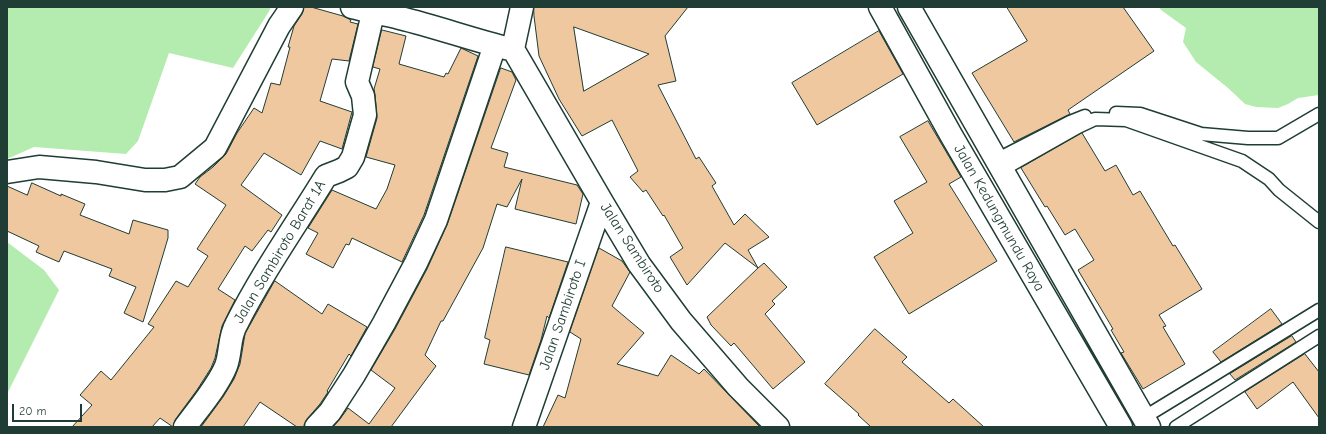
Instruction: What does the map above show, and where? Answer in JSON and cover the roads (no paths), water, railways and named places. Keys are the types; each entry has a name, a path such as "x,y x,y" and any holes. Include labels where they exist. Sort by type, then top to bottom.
{"street":[{"path":"7,172 39,167 96,172 145,180 165,180 180,177 216,148 279,26 292,7"},
{"path":"352,7 400,18 504,47"},
{"path":"316,427 330,412 350,381 384,323 416,263 436,220 504,47 522,7"},
{"name":"Jalan Kedungmundu Raya","path":"880,7 955,142 1121,427"},
{"name":"Jalan Kedungmundu Raya","path":"909,7 1146,422"},
{"name":"Jalan Sambiroto Barat 1A","path":"185,427 222,376 229,356 235,326 263,277 326,176 347,167 353,157 365,115 363,96 357,82 373,13"},
{"name":"Jalan Sambiroto","path":"504,47 640,264 681,322 738,387 778,427"},
{"name":"Jalan Sambiroto I","path":"524,427 602,202"}],"lane":[{"path":"999,165 1070,122 1096,112 1140,114 1201,134 1248,138 1278,138 1319,114"},
{"path":"999,165 1095,120 1126,120 1242,160 1269,179 1279,190 1319,222"},
{"path":"1146,422 1207,379 1319,310"},
{"path":"1176,427 1319,336"}]}
